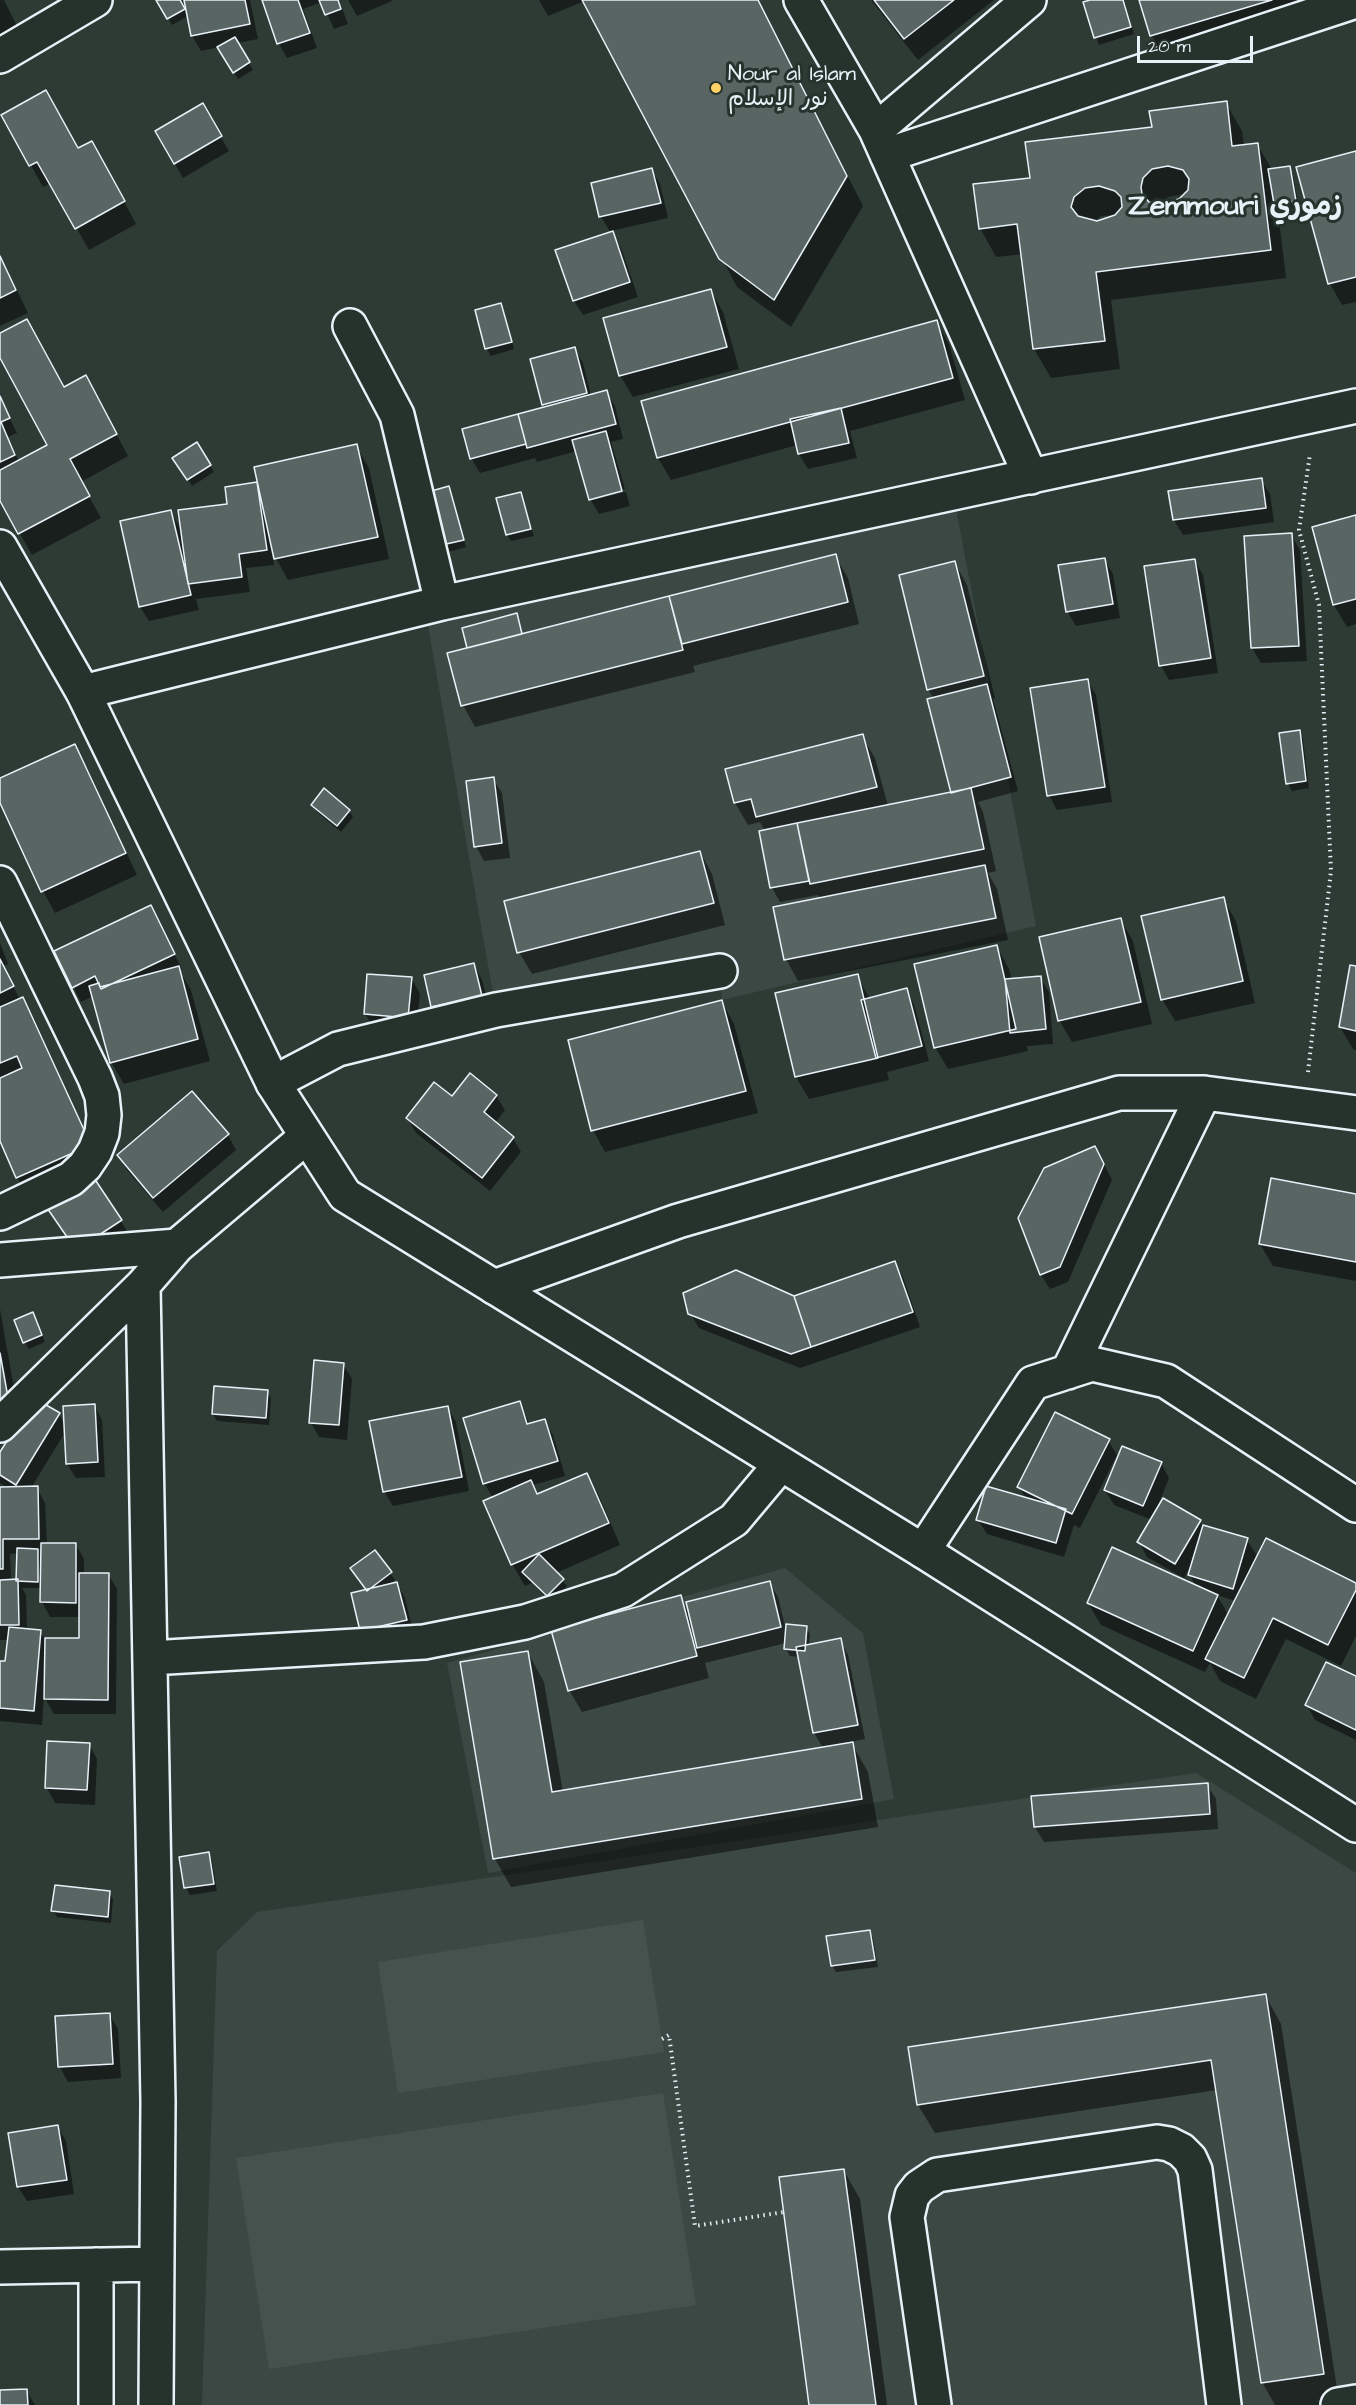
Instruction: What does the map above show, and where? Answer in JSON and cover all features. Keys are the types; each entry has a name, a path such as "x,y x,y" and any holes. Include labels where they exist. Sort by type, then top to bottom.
{"street":[{"path":"0,56 95,0"},
{"path":"801,0 881,142 1031,477"},
{"path":"881,142 1029,0"},
{"path":"881,142 1356,2"},
{"path":"350,326 397,415 442,603"},
{"path":"83,692 442,603 1356,406"},
{"path":"0,547 83,692 273,1083 345,1195 923,1551 1356,1825"},
{"path":"0,883 95,1078 102,1096 104,1115 102,1133 95,1151 85,1166 71,1179 0,1213"},
{"path":"273,1083 338,1049 496,1010 720,971"},
{"path":"494,1287 678,1221 1119,1093 1204,1093 1356,1113"},
{"path":"1068,1372 1204,1093"},
{"path":"0,1425 143,1285 177,1246 306,1137"},
{"path":"0,1260 177,1246"},
{"path":"143,1285 158,2101 156,2405"},
{"path":"923,1551 1032,1383 1092,1364 1166,1382 1356,1505"},
{"path":"150,1658 424,1642 525,1622 623,1590 734,1520 781,1464"},
{"path":"934,2405 907,2217 912,2196 919,2187 937,2175 1157,2142 1169,2144 1181,2150 1190,2159 1195,2170 1224,2405"},
{"path":"0,2267 156,2264"},
{"path":"96,2265 96,2405"},
{"path":"1338,2405 1356,2402"}],"path":[{"path":"1304,1106 1331,872 1318,605 1299,530 1316,414"},
{"path":"662,2039 669,2036 695,2226 784,2212"}],"shaded area":[{"path":"953,494 1036,926 722,1000 720,972 496,1010 425,609"},
{"path":"785,1568 863,1633 894,1799 488,1873 447,1663"},
{"path":"1196,1773 1356,1873 1356,2405 202,2405 217,1951 257,1912"},
{"path":"643,1920 664,2052 398,2093 378,1962"},
{"path":"663,2093 696,2305 269,2369 236,2158"}],"building":[{"path":"156,0 180,0 185,9 167,19"},
{"path":"184,0 245,0 250,24 191,36"},
{"path":"262,0 298,0 310,33 277,44"},
{"path":"319,0 338,0 341,9 325,15"},
{"name":"Nour al Islam نور الإسلام","path":"582,0 758,0 847,176 774,300 719,259"},
{"path":"874,0 954,0 904,39"},
{"path":"1123,0 1131,27 1094,38 1083,2"},
{"path":"1139,0 1272,0 1150,36"},
{"path":"235,37 250,62 233,73 217,47"},
{"path":"46,90 78,148 92,141 125,201 75,229 37,162 29,166 1,115"},
{"path":"1227,101 1232,146 1258,143 1271,250 1096,272 1105,341 1033,349 1017,224 979,229 973,184 1030,178 1025,142 1152,127 1149,111","holes":["1168,166 1183,170 1189,179 1188,190 1179,199 1163,203 1149,202 1142,194 1143,178 1152,169","1099,186 1115,191 1121,197 1122,207 1115,215 1097,221 1078,216 1071,207 1074,197 1085,188"]},
{"path":"203,103 222,136 174,164 155,131"},
{"path":"1356,151 1356,277 1328,284 1296,167"},
{"path":"1290,166 1296,201 1274,204 1268,169"},
{"path":"652,168 661,203 599,217 591,183"},
{"path":"613,231 630,282 573,301 555,250"},
{"path":"0,256 16,290 0,298"},
{"path":"711,289 727,347 619,376 603,318"},
{"path":"501,303 512,342 485,349 475,310"},
{"path":"27,319 64,387 86,375 117,434 70,459 90,496 18,534 0,501 0,470 47,445 0,358 0,333"},
{"path":"937,320 953,378 657,458 641,401"},
{"path":"575,347 587,393 542,405 530,359"},
{"path":"607,390 616,424 527,448 518,414"},
{"path":"0,396 10,418 1,422 15,455 0,462"},
{"path":"841,408 849,443 798,454 790,419"},
{"path":"518,414 526,444 470,459 462,429"},
{"path":"606,431 622,491 589,500 572,440"},
{"path":"197,442 211,465 187,480 172,458"},
{"path":"357,444 378,537 274,559 254,467"},
{"path":"1262,478 1266,508 1173,520 1168,491"},
{"path":"257,482 267,550 239,554 242,577 188,584 178,510 227,504 225,487"},
{"path":"449,486 464,540 442,545 428,492"},
{"path":"521,492 531,529 506,535 496,498"},
{"path":"171,510 191,595 139,607 120,521"},
{"path":"1356,515 1356,599 1333,605 1312,527"},
{"path":"1292,533 1299,646 1251,648 1244,536"},
{"path":"836,554 848,602 682,644 669,596"},
{"path":"1105,558 1113,604 1066,612 1058,565"},
{"path":"1195,559 1211,658 1159,666 1144,566"},
{"path":"955,561 984,676 927,690 899,575"},
{"path":"669,596 683,650 461,706 447,653"},
{"path":"517,613 522,634 467,648 462,628"},
{"path":"1088,679 1105,787 1047,796 1030,688"},
{"path":"987,684 1011,777 951,793 927,699"},
{"path":"1300,730 1306,781 1286,784 1279,733"},
{"path":"863,734 877,787 756,817 751,799 734,803 725,769"},
{"path":"75,744 126,853 41,892 0,803 0,778"},
{"path":"494,777 502,843 474,847 466,781"},
{"path":"324,788 350,810 337,826 311,805"},
{"path":"971,788 984,849 810,884 797,823"},
{"path":"797,823 809,881 770,888 759,831"},
{"path":"700,851 714,903 517,953 504,901"},
{"path":"985,865 996,918 784,960 773,907"},
{"path":"1224,897 1243,981 1161,1000 1141,916"},
{"path":"151,905 175,954 101,989 95,976 72,988 54,951"},
{"path":"1121,918 1141,1002 1058,1021 1039,937"},
{"path":"997,945 1016,1029 934,1048 914,964"},
{"path":"0,959 14,986 0,993"},
{"path":"474,963 482,996 431,1007 424,975"},
{"path":"1350,965 1356,966 1356,1031 1339,1027"},
{"path":"179,966 198,1039 110,1063 89,986 99,983 100,987"},
{"path":"367,974 412,977 408,1018 364,1014"},
{"path":"858,974 878,1058 795,1077 775,993"},
{"path":"1041,976 1046,1029 1010,1033 1005,979"},
{"path":"907,988 922,1046 876,1058 861,1000"},
{"path":"23,997 91,1145 16,1178 0,1141 0,1078 22,1068 17,1056 0,1063 0,1007"},
{"path":"722,1000 746,1091 591,1131 568,1040"},
{"path":"470,1073 497,1095 484,1112 514,1137 482,1178 406,1118 434,1082 452,1096"},
{"path":"192,1091 229,1134 153,1198 117,1155"},
{"path":"1095,1146 1104,1164 1060,1267 1040,1275 1018,1218 1044,1168"},
{"path":"92,1175 122,1220 76,1250 45,1205"},
{"path":"1271,1178 1356,1194 1356,1262 1259,1244"},
{"path":"895,1261 913,1312 811,1347 794,1296"},
{"path":"736,1270 794,1296 811,1347 791,1354 688,1314 683,1293"},
{"path":"33,1312 42,1335 23,1343 14,1320"},
{"path":"0,1353 9,1403 0,1404"},
{"path":"314,1360 344,1363 339,1425 309,1423"},
{"path":"214,1386 268,1390 266,1418 212,1414"},
{"path":"34,1398 60,1413 16,1485 0,1475 0,1452"},
{"path":"520,1401 527,1424 545,1419 558,1461 483,1484 463,1418"},
{"path":"95,1404 98,1462 66,1464 63,1406"},
{"path":"448,1406 462,1477 383,1492 369,1421"},
{"path":"1055,1412 1110,1439 1072,1514 1017,1487"},
{"path":"1122,1446 1162,1462 1143,1506 1104,1490"},
{"path":"587,1473 609,1523 511,1565 483,1501 531,1480 537,1494"},
{"path":"38,1486 39,1539 3,1539 3,1569 0,1569 0,1487"},
{"path":"986,1486 1066,1509 1056,1543 976,1520"},
{"path":"1163,1498 1201,1520 1175,1564 1137,1542"},
{"path":"1203,1525 1248,1538 1233,1589 1188,1575"},
{"path":"1266,1538 1356,1583 1356,1590 1328,1645 1273,1618 1244,1678 1205,1659"},
{"path":"41,1543 76,1543 76,1603 40,1602"},
{"path":"1112,1547 1218,1595 1193,1651 1087,1603"},
{"path":"17,1548 38,1549 38,1582 16,1581"},
{"path":"375,1550 392,1572 367,1591 350,1568"},
{"path":"539,1554 564,1579 547,1596 522,1572"},
{"path":"79,1573 109,1573 108,1700 44,1699 45,1638 79,1638"},
{"path":"18,1579 19,1625 0,1625 0,1580"},
{"path":"770,1581 781,1627 697,1648 686,1602"},
{"path":"397,1582 407,1620 360,1631 351,1593"},
{"path":"681,1595 697,1656 568,1691 551,1630"},
{"path":"786,1624 807,1626 805,1651 784,1649"},
{"path":"9,1627 41,1630 34,1711 0,1708 0,1661 5,1661"},
{"path":"841,1638 858,1725 813,1733 796,1647"},
{"path":"528,1651 552,1792 853,1742 862,1799 493,1859 460,1662"},
{"path":"1326,1662 1356,1676 1356,1730 1305,1705"},
{"path":"47,1741 90,1743 87,1790 45,1788"},
{"path":"1208,1783 1210,1814 1034,1827 1031,1796"},
{"path":"209,1852 214,1884 184,1888 179,1857"},
{"path":"55,1885 110,1891 108,1917 51,1911"},
{"path":"870,1930 875,1960 831,1966 826,1936"},
{"path":"1266,1994 1324,2374 1261,2383 1211,2060 917,2105 908,2047"},
{"path":"110,2013 113,2064 58,2067 55,2016"},
{"path":"58,2125 67,2180 17,2187 8,2133"},
{"path":"844,2169 876,2405 809,2405 779,2177"},
{"path":"27,2389 28,2405 0,2405 0,2390"}],"place":[{"name":"Nour al Islam نور الإسلام","path":"716,88"}],"district":[{"name":"Zemmouri زموري","path":"1235,208"}]}
